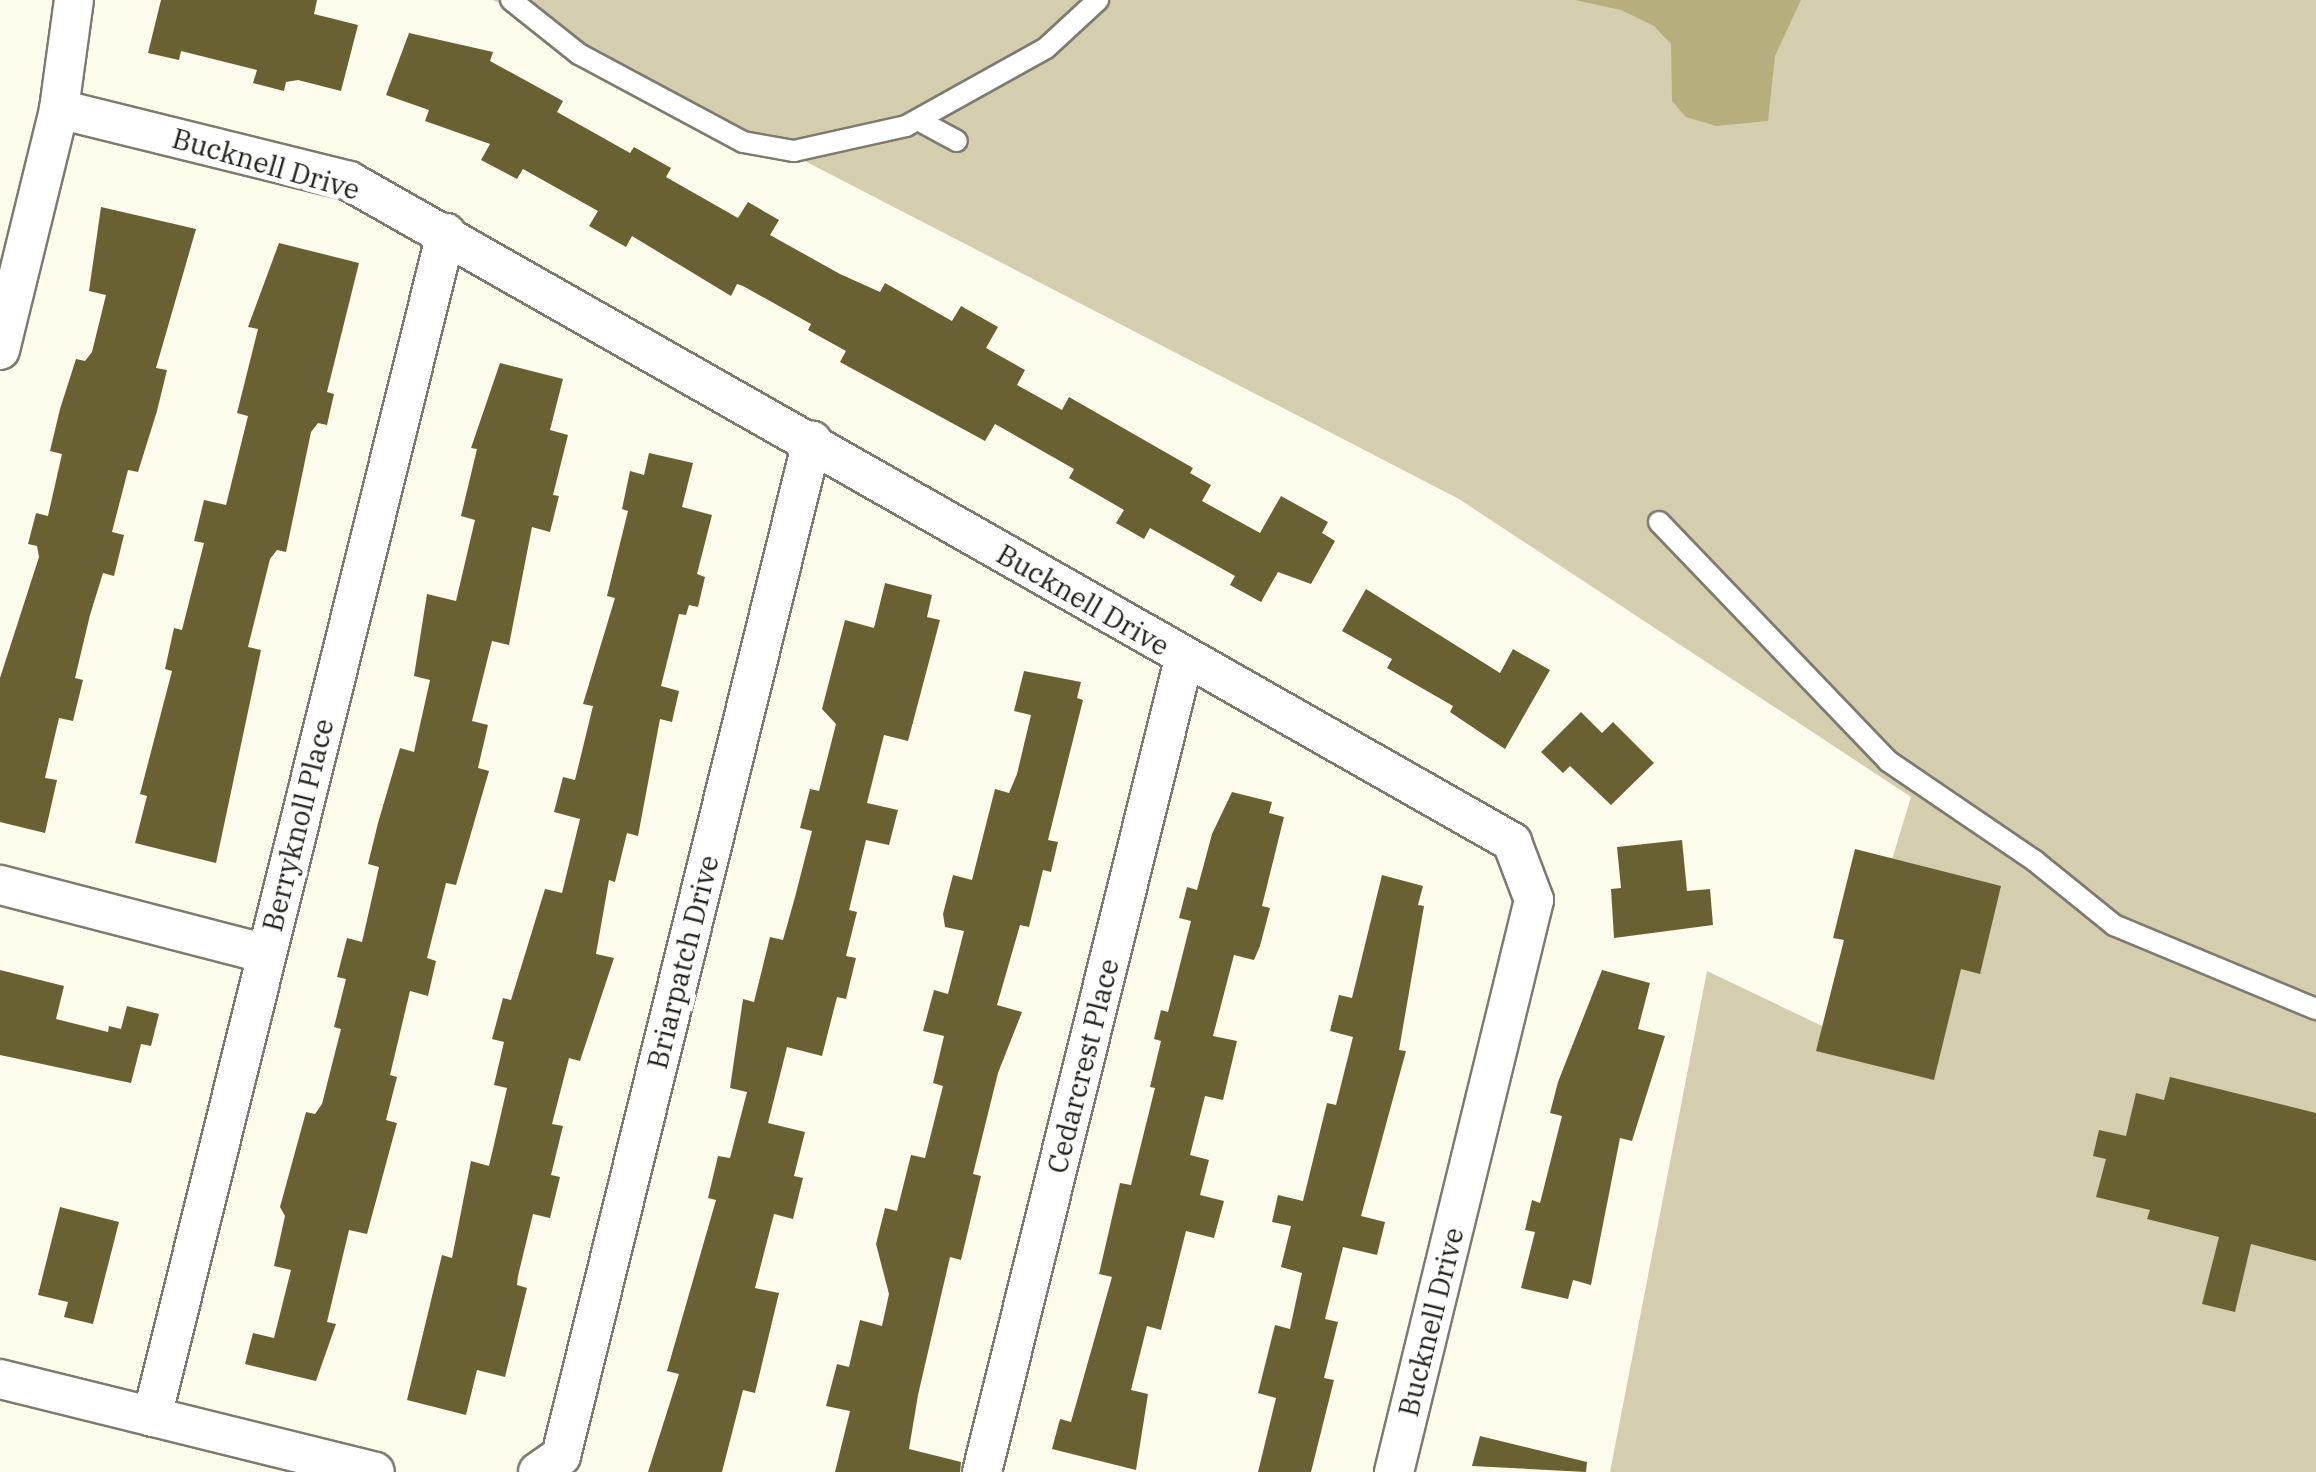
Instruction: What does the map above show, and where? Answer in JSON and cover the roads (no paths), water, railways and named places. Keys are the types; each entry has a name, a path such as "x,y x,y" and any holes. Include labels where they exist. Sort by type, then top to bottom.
{"street":[{"path":"0,350 59,109 74,0"},
{"name":"Bucknell Drive","path":"59,109 349,181 1512,842 1534,900 1394,1472"},
{"name":"Berryknoll Place","path":"152,1417 446,233"},
{"name":"Briarpatch Drive","path":"538,1472 561,1456 812,441"},
{"name":"Cedarcrest Place","path":"982,1472 1184,659"},
{"path":"0,885 266,954"},
{"path":"0,1380 375,1472"}],"lane":[{"path":"511,0 579,54 743,142 794,151 918,120 1046,48 1098,0"},
{"path":"918,120 957,141"},
{"path":"1659,522 1888,761 2035,860 2114,925 2316,1008"}]}
